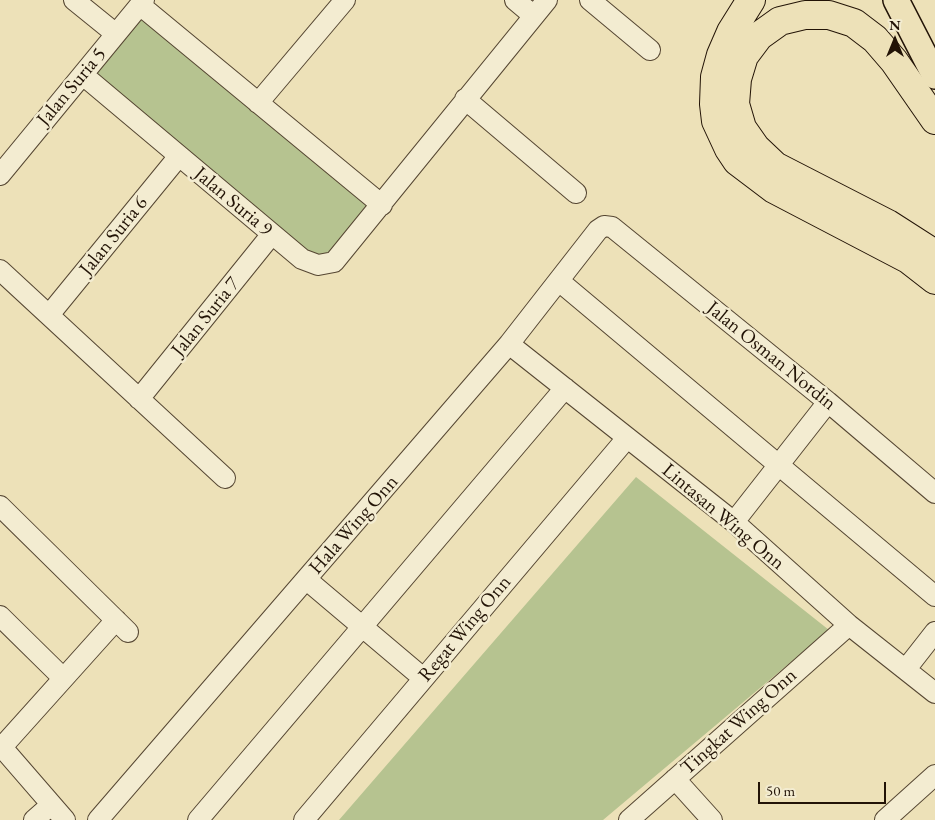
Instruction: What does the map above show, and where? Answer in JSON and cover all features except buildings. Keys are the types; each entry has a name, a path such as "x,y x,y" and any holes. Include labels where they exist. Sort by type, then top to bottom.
{"highway":[{"path":"751,0 731,32 721,55 715,77 714,104 716,121 729,149 737,161 774,190 908,259 935,280"},
{"path":"935,120 894,60 875,39 854,23 829,14 805,14 780,21 760,36 744,56 736,79 735,104 742,128 756,148 775,166 888,224 935,254"}],"main road":[{"path":"896,0 935,76"}],"street":[{"path":"74,0 116,34"},
{"path":"258,103 344,0"},
{"path":"515,0 534,16"},
{"name":"Jalan Suria 9","path":"83,75 302,260 318,265 334,262 547,0"},
{"path":"590,0 650,50"},
{"path":"142,3 258,103 382,205"},
{"name":"Jalan Suria 5","path":"0,175 142,3"},
{"path":"465,99 576,193"},
{"name":"Jalan Suria 6","path":"49,315 178,156"},
{"name":"Hala Wing Onn","path":"98,820 509,344 598,230 604,226"},
{"name":"Jalan Osman Nordin","path":"604,226 612,227 828,402 935,493"},
{"name":"Jalan Suria 7","path":"139,399 272,234"},
{"path":"0,270 225,478"},
{"path":"559,281 935,596"},
{"name":"Lintasan Wing Onn","path":"509,344 734,522 849,625 935,693"},
{"path":"198,820 565,388"},
{"path":"734,522 828,402"},
{"name":"Regat Wing Onn","path":"304,820 627,438"},
{"path":"0,506 122,626 63,678 1,746 64,820"},
{"path":"306,580 423,678"},
{"path":"0,616 63,678"},
{"name":"Tingkat Wing Onn","path":"629,820 849,625"},
{"path":"906,669 935,632"},
{"path":"885,820 935,775"},
{"path":"675,780 712,820"},
{"path":"34,820 51,804"}],"green space":[{"path":"140,17 367,206 330,258 313,260 90,75"},
{"path":"636,477 829,630 603,820 339,820"}]}
